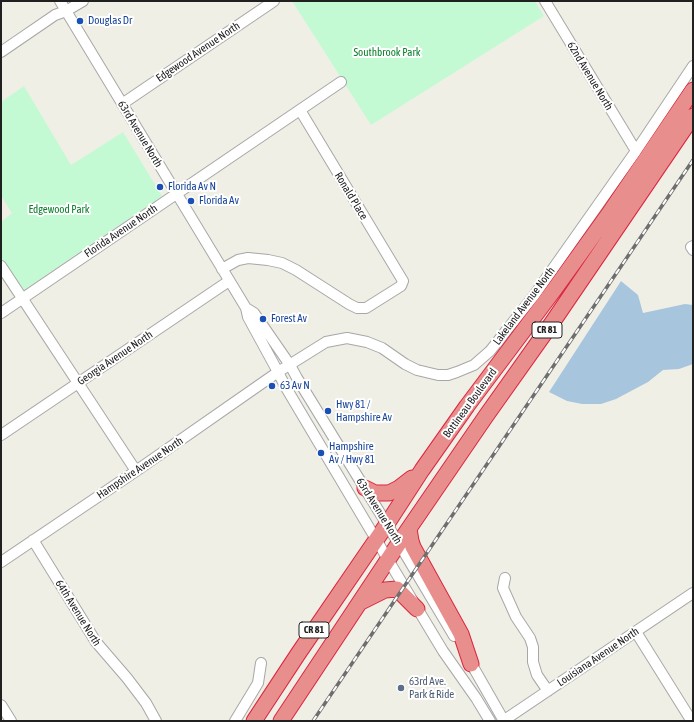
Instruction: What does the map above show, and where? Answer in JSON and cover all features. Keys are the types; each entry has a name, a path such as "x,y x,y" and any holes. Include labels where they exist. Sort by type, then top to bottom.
{"highway":[{"name":"Bottineau Boulevard","path":"254,721 422,470 471,400 550,296 608,216 693,90"},
{"name":"Bottineau Boulevard","path":"281,721 399,543 486,416 569,299 693,116"},
{"path":"365,488 375,493 389,493 422,470"},
{"path":"409,529 414,548 461,634 471,664"},
{"path":"359,604 385,590 398,589 417,609"}],"street":[{"name":"63rd Avenue North","path":"60,1 246,308 248,318 288,393 417,609 490,721"},
{"path":"1,52 55,15 66,11 83,1"},
{"name":"Edgewood Avenue North","path":"122,104 274,1"},
{"name":"62nd Avenue North","path":"545,1 636,151"},
{"name":"Lakeland Avenue North","path":"278,372 326,342 348,338 374,345 405,364 425,373 448,375 474,365 490,351 533,297 636,151 693,66"},
{"name":"Florida Avenue North","path":"1,313 341,82"},
{"name":"Ronald Place","path":"222,269 238,260 248,258 282,263 296,270 357,308 366,308 401,286 403,281 300,110"},
{"path":"1,266 136,471"},
{"name":"Georgia Avenue North","path":"1,435 229,281"},
{"name":"63rd Avenue North","path":"246,308 254,313 290,365 399,543 504,721"},
{"name":"Hampshire Avenue North","path":"1,562 136,471 278,372"},
{"name":"64th Avenue North","path":"33,540 96,642 137,690 156,721"},
{"path":"505,578 503,588 516,617 530,638 538,675 548,691"},
{"name":"Louisiana Avenue North","path":"504,721 693,593"},
{"path":"636,632 692,719"},
{"path":"235,721 258,682 261,663"},
{"path":"1,705 11,721"}],"green space":[{"name":"Southbrook Park","path":"292,1 535,1 544,16 371,125"},
{"name":"Edgewood Park","path":"24,86 71,165 123,132 162,196 24,290 1,258 1,222 12,213 1,196 1,102"}],"water":[{"path":"621,281 638,295 643,313 685,304 693,305 693,364 679,369 663,370 648,382 616,399 601,404 582,404 567,401 549,392"}],"railway":[{"path":"313,721 693,160"}],"place":[{"name":"Douglas Dr","path":"80,21"},
{"name":"Florida Av N","path":"160,187"},
{"name":"Florida Av","path":"191,201"},
{"name":"Forest Av","path":"263,319"},
{"name":"63 Av N","path":"272,386"},
{"name":"Hwy 81 / Hampshire Av","path":"328,411"},
{"name":"Hampshire Av / Hwy 81","path":"321,453"},
{"name":"63rd Ave. Park & Ride","path":"401,688"}]}
